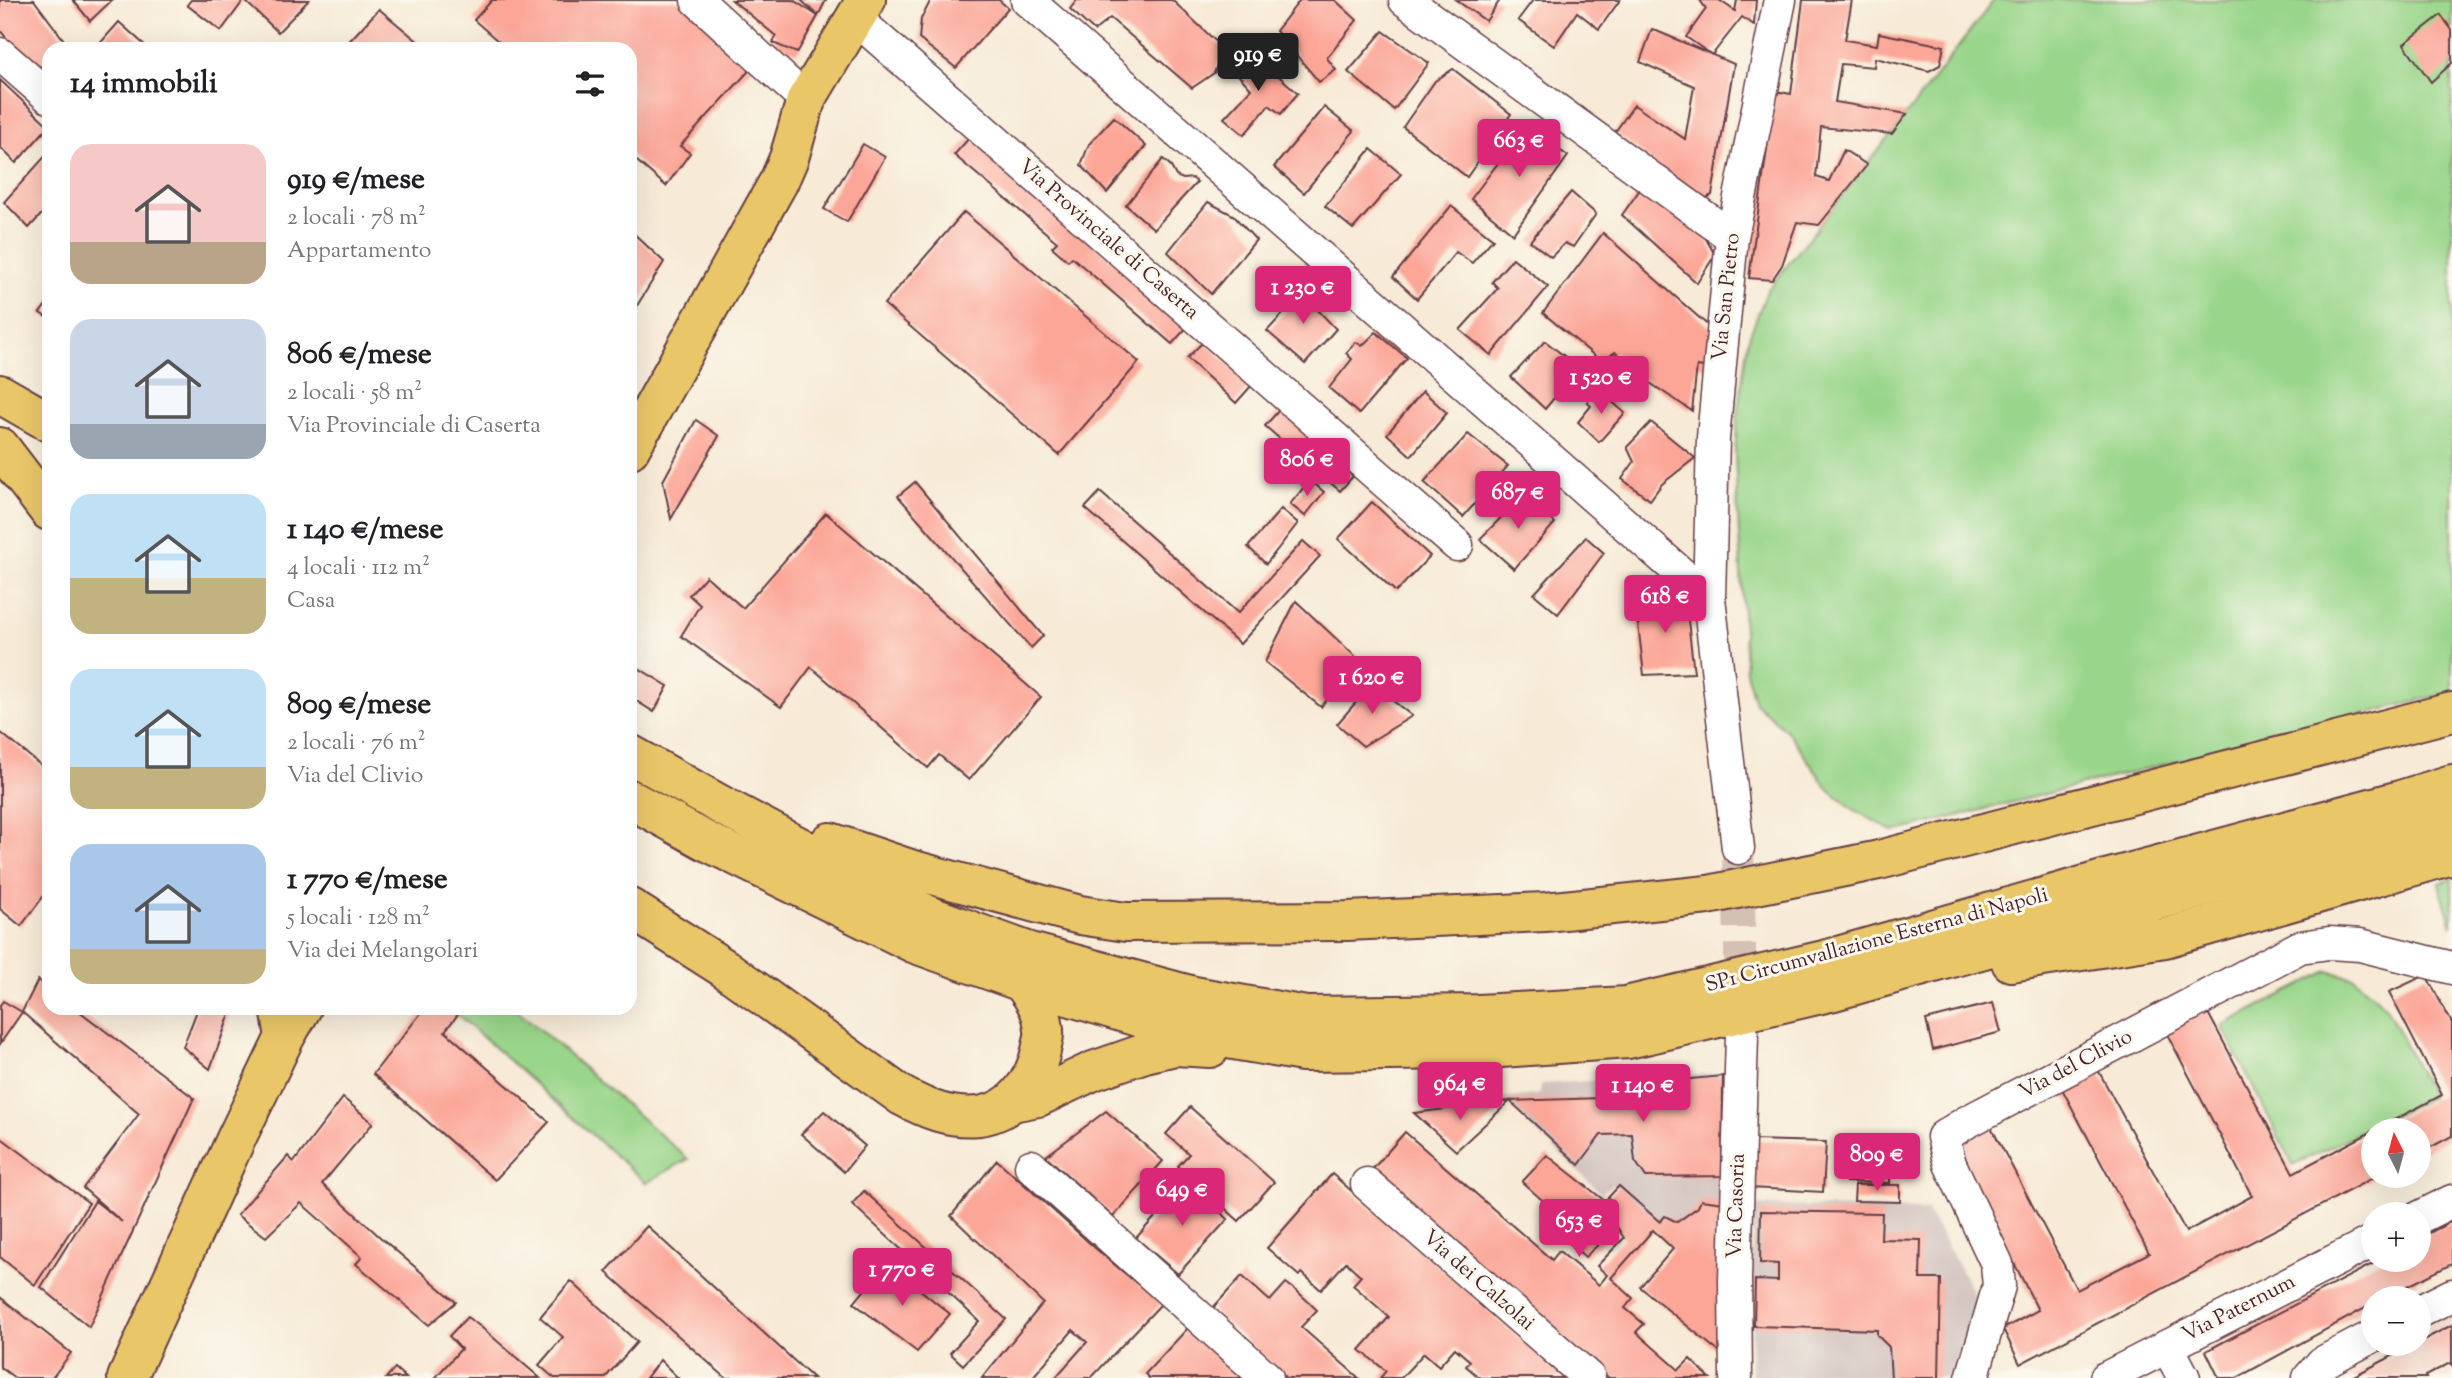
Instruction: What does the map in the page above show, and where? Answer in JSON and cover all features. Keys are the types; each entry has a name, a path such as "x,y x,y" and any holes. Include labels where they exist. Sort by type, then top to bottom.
{"main road":[{"path":"637,432 779,181 789,158 806,100 860,9"},
{"path":"0,394 42,416"},
{"path":"0,439 42,462"},
{"path":"0,447 42,502"},
{"path":"719,804 910,869 1080,915 1126,922 1347,921 1545,912 1708,895 1879,860 2452,712"},
{"name":"SP1 Circumvallazione Esterna di Napoli","path":"637,758 930,916 1030,952 1194,996 1306,1016 1478,1014 1626,1006 1824,960 2097,882 2452,818"},
{"name":"SP1 Circumvallazione Esterna di Napoli","path":"637,803 704,840 913,943 1022,982 1187,1032 1303,1052 1474,1050 1628,1039 1834,991 1921,966 2275,850 2452,784"},
{"path":"1921,966 2016,961 2165,938 2452,855"},
{"path":"637,912 724,968 902,1096 930,1110 956,1116 979,1116 995,1112 1012,1102 1027,1087 1040,1056 1045,1032 1039,1005 1022,982"},
{"path":"127,1378 289,1018"},
{"path":"1012,1102 1038,1097 1093,1071 1145,1053 1175,1046 1208,1048 1258,1044"}],"street":[{"path":"697,0 806,100"},
{"path":"1027,0 1709,598 1738,848"},
{"path":"1405,0 1732,237"},
{"name":"Via San Pietro","path":"1709,598 1713,438 1732,237 1780,0"},
{"name":"Via Provinciale di Caserta","path":"860,9 1457,545"},
{"path":"0,54 42,91"},
{"name":"Via del Clivio","path":"1972,1378 1999,1286 1997,1264 1950,1164 1943,1137 2300,947 2329,943 2360,945 2452,968"},
{"name":"Via Casoria","path":"1736,1378 1735,1280 1742,1035"},
{"path":"1031,1166 1267,1378"},
{"name":"Via dei Calzolai","path":"1367,1184 1589,1378"},
{"path":"2431,1212 2452,1201"},
{"name":"Via Paternum","path":"2106,1378 2361,1247"},
{"path":"2431,1305 2452,1294"},
{"path":"2309,1378 2322,1363 2361,1342"},
{"path":"2167,1346 2183,1378"}],"shaded area":[{"path":"1724,1073 1722,1203 1663,1232 1613,1184 1601,1193 1502,1099 1540,1094 1541,1084"},
{"path":"1753,1205 1927,1210 1980,1304 1963,1378 1751,1378"},
{"path":"2452,1312 2452,1378 2325,1378 2364,1356 2431,1356 2431,1322"}],"green space":[{"path":"1994,0 2452,0 2452,692 1894,832 1856,811 1828,789 1788,732 1755,703 1746,672 1735,456 1738,409 1748,340 1767,291"},
{"path":"2452,879 2452,926 2439,883"},
{"path":"2328,971 2354,978 2386,1007 2432,1097 2389,1118 2361,1118 2361,1132 2293,1165 2222,1026"},
{"path":"458,1015 523,1015 688,1159 646,1183"}],"building":[{"path":"0,0 34,0 65,42 42,42 42,66 33,72 0,30"},
{"path":"73,0 112,0 90,21"},
{"path":"191,0 244,0 221,31 187,5"},
{"path":"244,0 309,0 278,32"},
{"path":"492,0 688,0 757,62 680,146 690,153 666,186 637,161 637,42 499,42 474,20"},
{"path":"732,0 793,0 818,16 797,53 773,43 776,36"},
{"path":"801,0 826,0 818,16"},
{"path":"931,0 999,0 1008,8 956,68 919,39 921,19"},
{"path":"1077,0 1172,0 1224,49 1214,73 1192,88 1110,18 1094,31 1070,9"},
{"path":"1300,0 1335,0 1357,20 1327,58 1336,70 1319,82 1276,31"},
{"path":"1456,0 1500,0 1486,21"},
{"path":"1533,0 1620,0 1599,29 1577,12 1554,46 1518,20"},
{"path":"1700,0 1719,0 1735,11 1737,0 1756,0 1754,25 1742,17 1712,55 1686,37 1706,9"},
{"path":"1803,0 1852,0 1845,40 1877,45 1879,33 1944,46 1940,65 1929,71 1875,58 1874,67 1841,64 1835,102 1907,114 1892,134 1821,127 1816,177 1829,181 1844,150 1867,165 1819,225 1797,222 1782,265 1772,280 1749,278 1775,91 1791,94"},
{"path":"379,9 419,42 348,42"},
{"path":"2441,15 2452,30 2452,63 2431,82 2404,44"},
{"path":"119,22 141,42 101,42"},
{"path":"1652,29 1734,64 1712,195 1701,201 1615,132 1634,105 1685,139 1694,86 1640,62"},
{"path":"1383,31 1429,63 1394,110 1348,72"},
{"path":"1249,50 1298,93 1281,114 1269,105 1244,135 1224,118 1251,89 1232,68"},
{"path":"1453,69 1511,114 1467,177 1403,127 1435,81"},
{"path":"0,80 42,119 42,134 16,163 0,147"},
{"path":"1324,107 1354,131 1304,193 1274,167"},
{"path":"1114,117 1146,146 1107,193 1081,165 1089,144"},
{"path":"1525,127 1568,156 1513,234 1471,199"},
{"path":"970,137 1188,326 1172,344 1072,257 1068,261 1052,247 1057,242 954,155"},
{"path":"863,144 885,157 847,222 824,209"},
{"path":"1371,149 1401,174 1353,229 1325,206"},
{"path":"1163,159 1176,176 1183,179 1192,178 1197,182 1154,229 1126,205"},
{"path":"42,160 42,214 29,228 4,202"},
{"path":"1641,188 1704,235 1715,255 1697,283 1622,215"},
{"path":"1571,192 1596,214 1573,247 1565,243 1551,257 1530,241"},
{"path":"1208,202 1233,215 1256,240 1211,294 1168,252"},
{"path":"1451,206 1493,239 1472,263 1456,252 1417,299 1393,277"},
{"path":"964,212 1139,362 1059,455 884,304"},
{"path":"1603,233 1712,329 1709,368 1697,366 1692,411 1644,379 1615,352 1602,362 1543,313"},
{"path":"637,237 664,262 637,306"},
{"path":"1513,258 1548,287 1491,355 1460,330 1498,288 1492,282"},
{"path":"1310,285 1326,298 1315,307 1336,329 1305,364 1267,331"},
{"path":"1376,332 1407,358 1359,414 1329,388 1352,359 1346,353 1356,342 1362,346"},
{"path":"1204,341 1252,385 1236,403 1187,358"},
{"path":"1545,341 1573,363 1569,370 1574,374 1545,409 1511,377"},
{"path":"1599,390 1625,413 1599,442 1578,422 1591,406 1587,402"},
{"path":"1423,391 1447,413 1411,456 1387,434"},
{"path":"1280,409 1355,474 1340,491 1265,426"},
{"path":"696,420 719,436 671,519 663,481"},
{"path":"1651,422 1695,458 1662,484 1650,500 1622,479 1634,462 1627,447"},
{"path":"1468,434 1508,466 1463,517 1424,482"},
{"path":"1310,480 1324,492 1305,516 1290,504"},
{"path":"915,482 1043,636 1031,648 898,496"},
{"path":"1100,492 1238,613 1303,541 1320,556 1240,644 1085,508"},
{"path":"1525,493 1555,523 1514,569 1480,539"},
{"path":"1372,502 1430,556 1396,592 1338,539"},
{"path":"1281,509 1298,523 1266,564 1248,547"},
{"path":"826,513 1041,697 969,780 939,755 928,768 811,667 781,707 681,636 700,605 689,595 706,576 743,608"},
{"path":"1586,537 1604,553 1558,614 1534,594"},
{"path":"1685,594 1694,673 1644,675 1635,598"},
{"path":"1296,601 1359,660 1321,707 1265,662"},
{"path":"637,667 668,686 654,712 637,701"},
{"path":"1372,684 1412,716 1363,746 1337,724"},
{"path":"0,732 42,766 42,898 21,926 0,909"},
{"path":"2426,975 2452,1023 2452,1136 2431,1147 2431,1118 2398,1118 2442,1095 2389,992"},
{"path":"38,980 42,983 42,1015 84,1015 194,1098 89,1327 41,1287 95,1201 122,1222 83,1188 139,1114 22,1012"},
{"path":"3,1001 22,1012 0,1044 0,1005"},
{"path":"1993,1003 2001,1032 1933,1050 1926,1020"},
{"path":"2207,1011 2293,1173 2361,1137 2361,1184 2020,1364 2003,1329 2038,1310 1953,1143 1989,1123 2077,1290 2149,1253 2061,1087 2097,1068 2186,1232 2252,1196 2166,1032"},
{"path":"195,1015 229,1015 210,1069 183,1047"},
{"path":"419,1015 458,1015 445,1031 549,1122 495,1180 373,1074"},
{"path":"1723,1076 1722,1176 1646,1177 1635,1161 1632,1134 1601,1135 1579,1165 1510,1101 1602,1098 1602,1087"},
{"path":"343,1098 373,1123 322,1184 456,1302 429,1325 356,1264 362,1257 301,1203 266,1237 237,1215 288,1156 294,1162"},
{"path":"1510,1101 1456,1151 1414,1113"},
{"path":"1190,1107 1274,1182 1239,1221 1178,1166 1189,1154 1166,1134"},
{"path":"824,1111 865,1146 844,1172 801,1134"},
{"path":"1106,1111 1163,1161 1113,1217 1046,1156"},
{"path":"1405,1132 1552,1260 1559,1251 1599,1285 1607,1275 1597,1266 1624,1238 1617,1227 1585,1257 1569,1243 1578,1232 1522,1182 1547,1155 1605,1201 1619,1186 1660,1222 1665,1216 1677,1222 1698,1207 1701,1200 1724,1203 1724,1356 1640,1287 1673,1249 1653,1230 1611,1278 1633,1298 1625,1308 1644,1324 1636,1332 1679,1370 1690,1359 1710,1378 1609,1378 1371,1171"},
{"path":"0,1137 89,1203 35,1285 0,1257"},
{"path":"1753,1140 1826,1142 1823,1192 1751,1188"},
{"path":"997,1160 1161,1304 1091,1378 1055,1378 1087,1342 1073,1330 1032,1378 982,1378 1043,1303 951,1216"},
{"path":"1847,1160 1890,1160 1890,1183 1846,1182"},
{"path":"1332,1174 1564,1378 1480,1378 1466,1366 1470,1361 1455,1348 1439,1366 1424,1353 1401,1378 1380,1378 1386,1371 1360,1350 1389,1317 1353,1285 1361,1276 1346,1262 1321,1290 1302,1273 1299,1276 1267,1248"},
{"path":"1187,1182 1228,1219 1178,1274 1136,1238"},
{"path":"1855,1185 1900,1185 1900,1202 1854,1201"},
{"path":"864,1191 1006,1319 963,1365 950,1353 979,1321 852,1204"},
{"path":"1761,1211 1882,1213 1881,1239 1921,1240 1920,1279 1941,1279 1939,1378 1891,1378 1889,1347 1877,1335 1877,1330 1754,1326 1755,1280 1778,1281 1778,1264 1760,1263"},
{"path":"2452,1221 2452,1264 2408,1286 2361,1286 2361,1311 2237,1378 2219,1378 2206,1351 2361,1270 2431,1272 2431,1232"},
{"path":"647,1226 813,1378 726,1378 606,1272"},
{"path":"887,1263 950,1314 917,1352 854,1303"},
{"path":"1242,1276 1270,1301 1286,1283 1298,1292 1317,1310 1301,1327 1359,1378 1287,1378 1211,1310"},
{"path":"571,1281 637,1342 605,1378 554,1378 539,1365 563,1337 540,1317"},
{"path":"0,1297 71,1353 52,1378 15,1378 0,1367"},
{"path":"467,1317 540,1378 435,1378 461,1349 449,1336"},
{"path":"2452,1325 2452,1366 2450,1363 2425,1376 2426,1378 2350,1378 2392,1356 2431,1356 2431,1336"},
{"path":"1188,1328 1243,1378 1149,1378 1145,1374"},
{"path":"660,1360 678,1378 646,1378"},
{"path":"395,1368 406,1378 386,1378"}],"tunnel":[{"path":"1738,848 1741,1001"}]}
